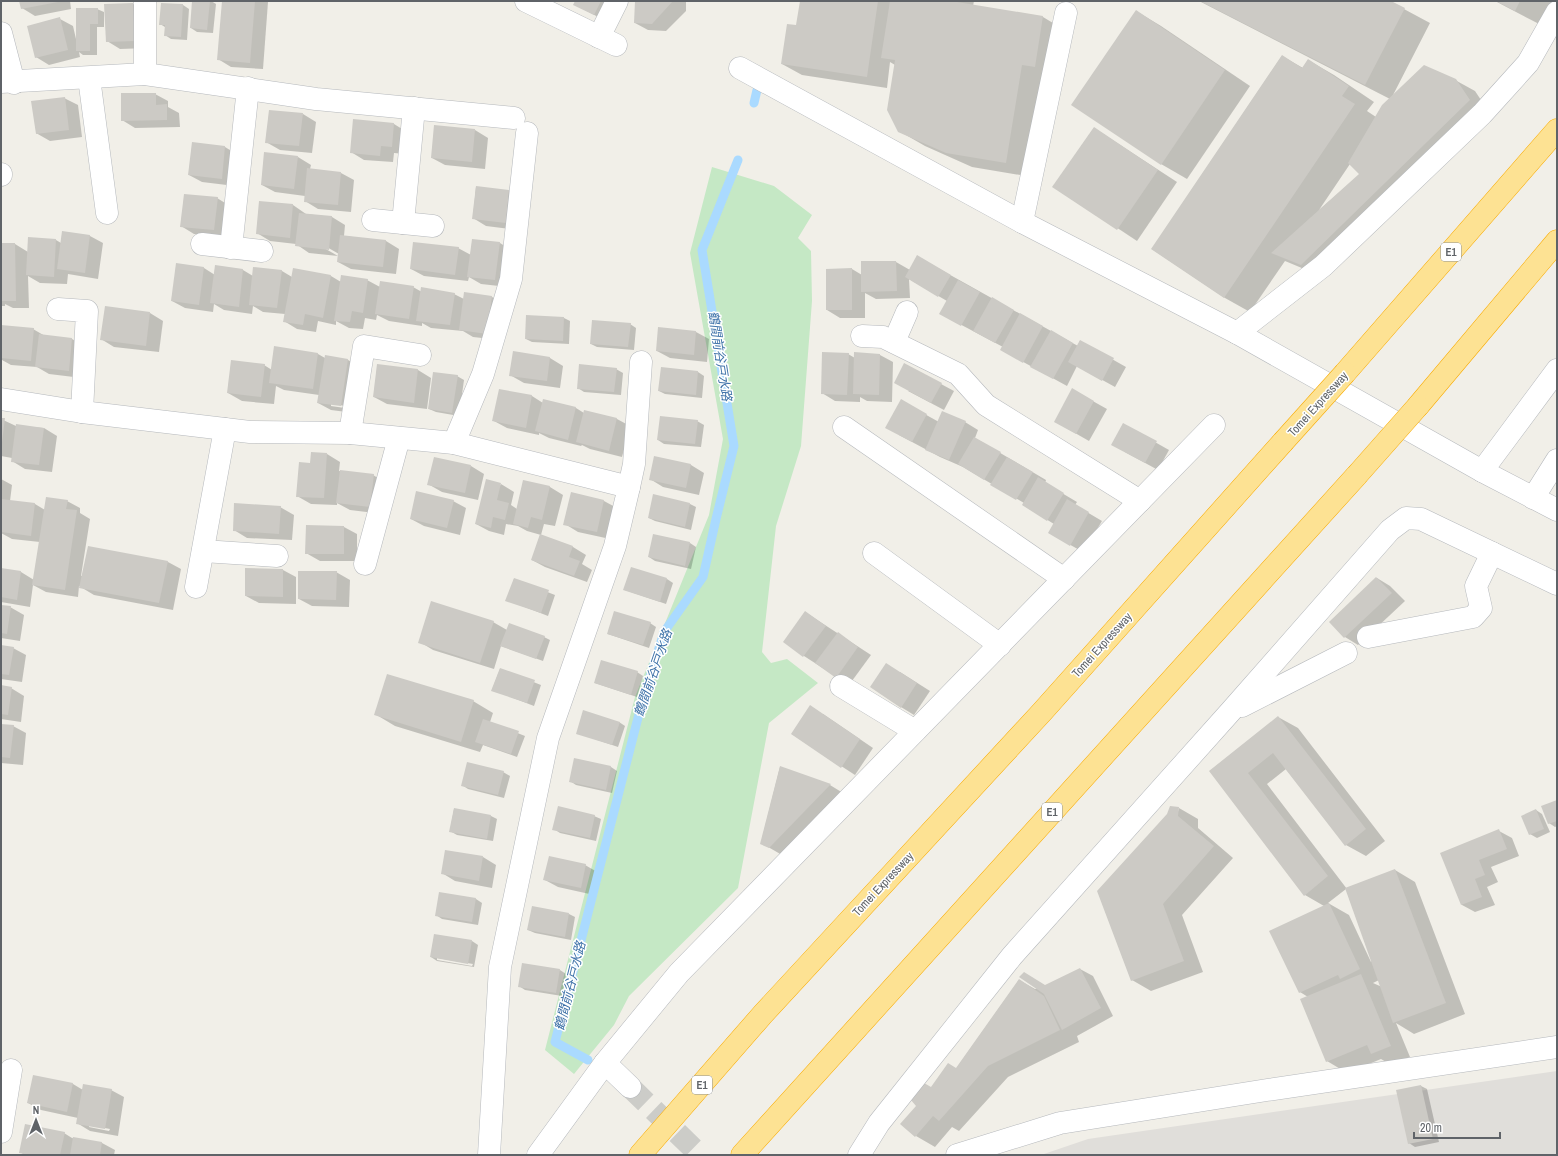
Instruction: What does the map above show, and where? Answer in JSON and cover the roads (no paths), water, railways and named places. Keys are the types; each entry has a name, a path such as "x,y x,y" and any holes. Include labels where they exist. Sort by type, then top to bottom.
{"highway":[{"name":"Tomei Expressway","path":"640,1155 764,1014 1042,712 1345,373 1557,130"},
{"name":"E1","path":"742,1155 1418,406 1557,241"}],"street":[{"path":"145,1 145,74"},
{"path":"526,1 607,41 617,1"},
{"path":"1237,333 1324,266 1482,114 1528,64 1557,12"},
{"path":"1022,222 1066,13"},
{"path":"1,33 7,82 145,74 316,98 414,108 521,126 511,279 483,374 454,443"},
{"path":"740,68 1022,222 1237,333 1482,471 1557,510"},
{"path":"89,78 107,213"},
{"path":"231,248 248,88"},
{"path":"403,223 414,108"},
{"path":"373,220 433,226"},
{"path":"202,244 262,252"},
{"path":"58,309 87,311 82,412"},
{"path":"894,342 907,312"},
{"path":"862,336 883,337 958,374 986,405 1140,501"},
{"path":"350,433 364,346 420,355"},
{"path":"489,1155 500,967 548,738 615,546 629,486 634,464 641,362"},
{"path":"1482,471 1557,370"},
{"path":"1,400 82,412 250,432 350,433 454,443 629,486"},
{"path":"538,1155 605,1062 679,973 1214,425"},
{"path":"844,427 1064,579"},
{"path":"196,587 225,429"},
{"path":"365,564 399,438"},
{"path":"1533,498 1557,460"},
{"path":"859,1155 879,1123 1012,956 1231,711 1390,530 1406,518 1421,519 1557,584"},
{"path":"203,551 277,556"},
{"path":"874,553 1000,645"},
{"path":"1368,637 1473,617 1481,608 1476,586 1492,553"},
{"path":"1231,711 1346,653"},
{"path":"841,686 915,731"},
{"path":"956,1155 1060,1123 1267,1090 1557,1048"},
{"path":"605,1062 630,1087"},
{"path":"1,1132 11,1070"}],"waterway":[{"name":"鶴間前谷戸水路","path":"754,103 757,90"},
{"name":"鶴間前谷戸水路","path":"588,1060 555,1042 641,706 664,632 703,577 734,446 702,250 738,160"}],"tunnel":[{"path":"630,1087 700,1155"}]}
